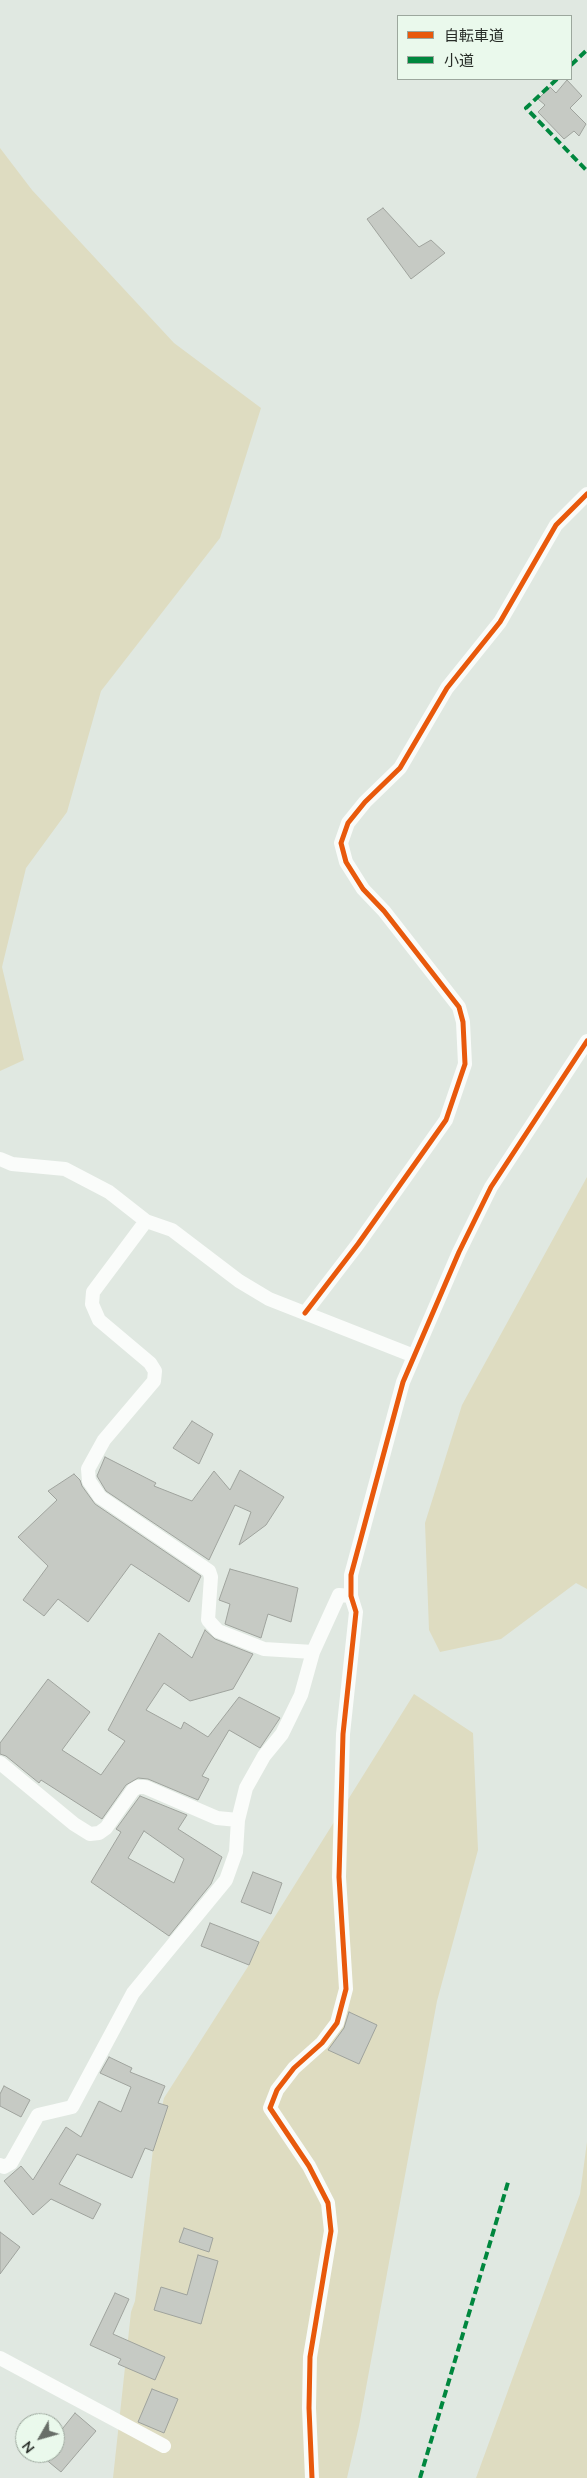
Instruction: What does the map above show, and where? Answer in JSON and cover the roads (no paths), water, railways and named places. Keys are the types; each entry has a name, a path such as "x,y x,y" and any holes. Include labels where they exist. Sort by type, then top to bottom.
{"street":[{"path":"305,1313 358,1244 446,1120 465,1064 463,1022 459,1007 384,911 363,890 346,862 342,843 348,823 365,802 400,768 447,688 500,622 556,525 587,494"},
{"path":"312,2478 309,2408 310,2357 331,2231 328,2203 309,2166 270,2108 277,2090 294,2068 322,2043 337,2023 346,1989 339,1877 343,1734 356,1612 351,1596 353,1565 403,1382 459,1252 491,1188 587,1041"},
{"path":"0,1159 12,1164 66,1170 109,1192 146,1221 172,1230 239,1281 269,1300 414,1356"},
{"path":"146,1221 94,1292 92,1304 99,1320 150,1363 155,1371 154,1381 104,1440 88,1469 89,1482 100,1497 209,1571 211,1577 208,1620 218,1631 264,1649 312,1652"},
{"path":"0,2165 4,2167 11,2163 38,2115 72,2107 133,1993 226,1880 236,1852 238,1820 246,1788 264,1756 282,1734 301,1695 312,1652 339,1595 351,1596"},
{"path":"0,1763 74,1824 90,1834 99,1833 106,1828 133,1790 138,1787 145,1787 218,1818 238,1820"},
{"path":"0,2358 164,2446"}]}
